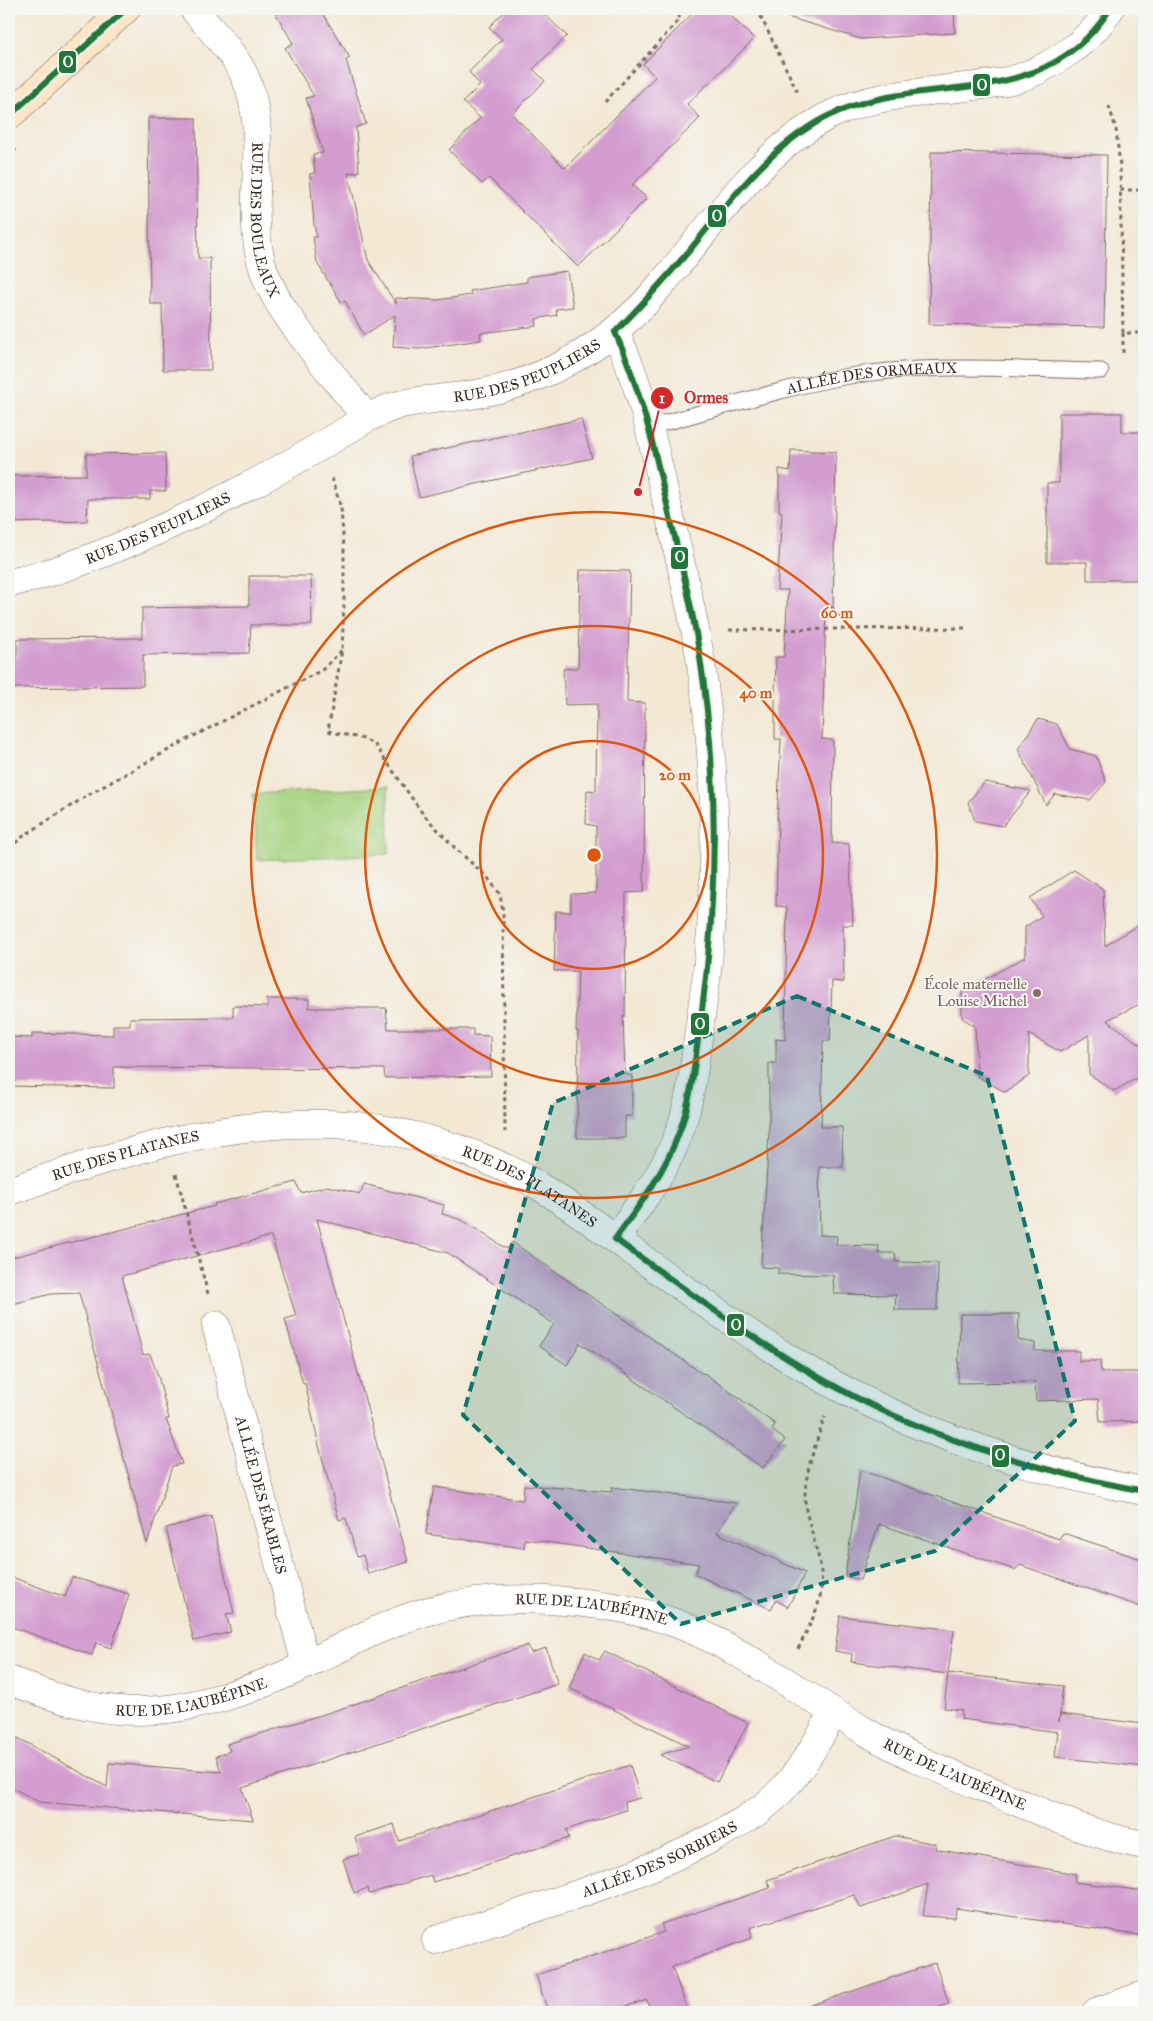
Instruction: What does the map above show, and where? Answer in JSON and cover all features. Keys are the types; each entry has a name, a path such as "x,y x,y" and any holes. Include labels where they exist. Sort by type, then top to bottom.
{"main road":[{"path":"9,116 126,9"}],"street":[{"name":"RUE DES BOULEAUX","path":"194,9 238,65 251,94 256,128 259,249 270,287 296,328 329,373 366,418"},
{"name":"RUE DES PEUPLIERS","path":"9,583 64,569 158,531 240,491 318,448 366,418 396,406 482,393 524,381 571,361 615,332 645,303 746,184 782,148 811,125 845,108 893,96 1000,83 1037,71 1066,54 1080,43 1110,9"},
{"path":"615,332 628,359 649,427 687,593 701,664 711,751 715,878 713,928 688,1103 681,1128 658,1178 616,1239"},
{"name":"RUE DES PLATANES","path":"9,1191 68,1170 167,1142 251,1127 303,1123 349,1125 375,1128 424,1139 506,1169 546,1191 729,1320 834,1386 917,1425 1014,1461 1065,1475 1144,1491"},
{"name":"ALLÉE DES ÉRABLES","path":"216,1325 306,1665"},
{"name":"RUE DE L'AUBÉPINE","path":"9,1680 69,1702 94,1708 142,1711 204,1702 279,1677 398,1622 445,1607 492,1600 561,1600 626,1609 676,1623 732,1650 885,1743 956,1776 1068,1824 1118,1840 1144,1845"},
{"name":"ALLÉE DES SORBIERS","path":"436,1940 656,1866 729,1829 775,1798 788,1784 800,1769 834,1712"},
{"path":"1096,2012 1144,1995"}],"lane":[{"name":"ALLÉE DES ORMEAUX","path":"649,427 795,388 843,377 882,372 967,369 1101,371"}],"path":[{"path":"605,102 679,20 679,9"},
{"path":"757,9 796,86 811,125"},
{"path":"1109,106 1118,146 1122,333"},
{"path":"1120,190 1144,190"},
{"path":"318,448 333,480 341,508 344,549 342,650 328,731 364,738 375,745 423,814 486,877 500,894 503,913 506,1169"},
{"path":"724,630 966,628"},
{"path":"9,848 25,835 88,795 190,738 322,670 342,650"},
{"path":"167,1142 216,1325"},
{"path":"783,1680 818,1609 821,1597 823,1585 821,1563 806,1511 805,1499 811,1459 834,1386"}],"highlighted area":[{"path":"797,996 987,1076 1075,1421 935,1551 681,1624 463,1415 553,1103"}],"green space":[{"path":"388,787 389,854 257,860 253,794"}],"building":[{"path":"273,9 320,9 350,58 346,60 366,124 356,127 359,172 348,173 368,260 396,304 396,298 438,300 471,295 470,291 527,282 527,277 567,271 573,307 556,309 557,315 536,319 537,326 480,333 481,340 419,349 393,347 395,315 364,335 345,301 342,303 317,263 313,237 317,237 314,225 310,174 315,173 313,154 323,153 306,98 314,96 285,48 293,43"},
{"path":"507,9 539,9 567,36 533,69 545,81 512,114 565,168 655,77 643,64 697,9 724,9 754,39 687,104 700,118 632,185 647,198 578,267 489,178 482,184 449,150 480,118 463,102 480,85 469,72 502,39 489,27"},
{"path":"788,9 954,9 955,33 861,39 787,17"},
{"path":"148,118 196,118 198,258 210,258 211,370 163,370 162,304 150,304"},
{"path":"931,152 1107,155 1104,327 929,324"},
{"path":"1059,413 1122,413 1122,432 1144,432 1144,580 1087,580 1087,562 1047,562 1047,483 1059,483"},
{"path":"581,419 592,458 419,497 410,456"},
{"path":"791,450 836,452 833,610 826,610 822,739 833,740 832,843 849,844 853,925 843,925 844,982 832,981 830,1041 823,1041 821,1127 842,1127 843,1167 819,1167 820,1235 837,1236 836,1245 879,1246 878,1253 895,1253 896,1262 938,1263 937,1310 895,1310 896,1295 834,1294 833,1275 778,1274 778,1268 761,1267 769,1133 769,1063 776,1063 776,1039 785,1040 787,907 776,906 777,822 781,739 775,739 775,697 776,657 784,657 788,590 777,590 782,512 779,511 779,469 790,471"},
{"path":"165,453 166,491 150,491 150,499 88,499 87,521 9,523 9,476 86,475 86,454"},
{"path":"580,570 630,571 627,702 645,703 644,892 626,893 625,1017 623,1016 625,1074 632,1076 632,1116 625,1116 625,1138 577,1138 578,1031 576,1031 578,971 554,971 556,911 571,912 571,894 596,893 596,826 586,824 587,790 596,791 597,704 565,705 563,669 578,668"},
{"path":"249,576 311,576 312,625 251,625 249,653 143,655 143,686 9,688 9,656 17,656 17,639 142,638 142,608 249,606"},
{"path":"1038,719 1057,724 1070,749 1096,756 1106,782 1090,800 1055,794 1046,805 1018,749"},
{"path":"985,782 1031,791 1003,826 975,821 968,802"},
{"path":"1074,870 1103,889 1105,946 1144,921 1144,1002 1107,1020 1142,1046 1142,1075 1114,1091 1089,1074 1089,1035 1060,1052 1029,1034 1029,1076 1005,1092 977,1076 975,1026 962,1018 962,992 1025,957 1025,927 1042,916 1030,898"},
{"path":"267,999 309,999 309,1008 386,1008 388,1029 473,1029 473,1035 490,1036 491,1076 385,1078 384,1069 114,1067 114,1088 9,1086 9,1037 32,1038 32,1033 113,1035 113,1025 130,1025 130,1018 233,1017 233,1006 268,1007"},
{"path":"296,1182 301,1193 327,1186 360,1194 364,1184 444,1205 442,1214 462,1220 507,1249 512,1242 704,1373 775,1424 772,1430 785,1440 763,1468 580,1343 567,1365 539,1346 554,1324 448,1253 317,1219 408,1562 368,1574 363,1555 357,1557 346,1518 339,1520 319,1446 305,1383 303,1384 285,1319 296,1316 271,1236 122,1276 143,1355 150,1354 158,1376 169,1419 166,1419 182,1464 172,1466 147,1544 79,1293 51,1294 9,1305 9,1258 215,1206 214,1204"},
{"path":"960,1314 1019,1314 1018,1340 1035,1343 1035,1351 1079,1351 1079,1361 1100,1361 1101,1372 1144,1372 1144,1421 1100,1422 1098,1399 1036,1401 1035,1382 958,1383"},
{"path":"860,1470 1059,1539 1063,1533 1144,1560 1144,1608 1020,1565 1015,1570 879,1524 860,1580 845,1576"},
{"path":"524,1485 611,1492 612,1487 736,1503 717,1533 805,1573 788,1607 776,1600 771,1609 695,1574 699,1564 525,1539 524,1548 426,1534 434,1487 523,1500"},
{"path":"211,1516 234,1613 226,1614 231,1632 194,1641 166,1528"},
{"path":"9,1576 65,1597 72,1577 129,1594 111,1648 96,1643 92,1655 9,1626"},
{"path":"840,1616 954,1630 948,1673 1063,1686 1059,1722 1060,1714 1144,1724 1144,1767 1055,1757 1058,1732 961,1719 962,1710 944,1708 948,1674 851,1662 852,1654 835,1651"},
{"path":"528,1645 531,1653 546,1648 558,1684 242,1788 253,1820 39,1802 9,1786 9,1733 107,1787 109,1763 221,1772 216,1756 230,1751 227,1744 340,1709"},
{"path":"605,1651 748,1723 717,1782 660,1755 689,1746 569,1688 585,1652 599,1660"},
{"path":"630,1765 640,1798 625,1802 626,1810 566,1830 569,1838 433,1882 431,1875 369,1894 368,1888 354,1893 343,1859 360,1854 355,1837 394,1824 399,1841"},
{"path":"895,1836 936,1844 935,1849 1076,1874 1075,1882 1144,1891 1144,1936 956,1908 955,1918 923,1916 928,1884 861,1908 854,1895 750,1928 752,1938 672,1967 688,2012 651,2012 647,2000 607,2012 548,2012 536,1975 664,1932 661,1924 770,1888 767,1880"},
{"path":"935,1963 949,2004 925,2012 807,2012 806,2007"}],"transit line":[{"name":"O","path":"9,116 126,9"},
{"name":"O","path":"615,332 671,272 751,177 787,143 806,129 826,117 863,103 901,95 978,86 1015,78 1050,65 1082,43 1110,9"},
{"name":"O","path":"615,332 632,376 646,421 693,616 706,697 713,789 714,835 711,926 707,972 688,1103 680,1130 660,1173 615,1239"},
{"name":"O","path":"615,1239 708,1306 772,1349 837,1388 871,1405 937,1434 1004,1457 1074,1476 1144,1491"}],"place":[{"name":"Ormes","path":"638,492"},
{"name":"École maternelle Louise Michel","path":"1037,993"}]}
